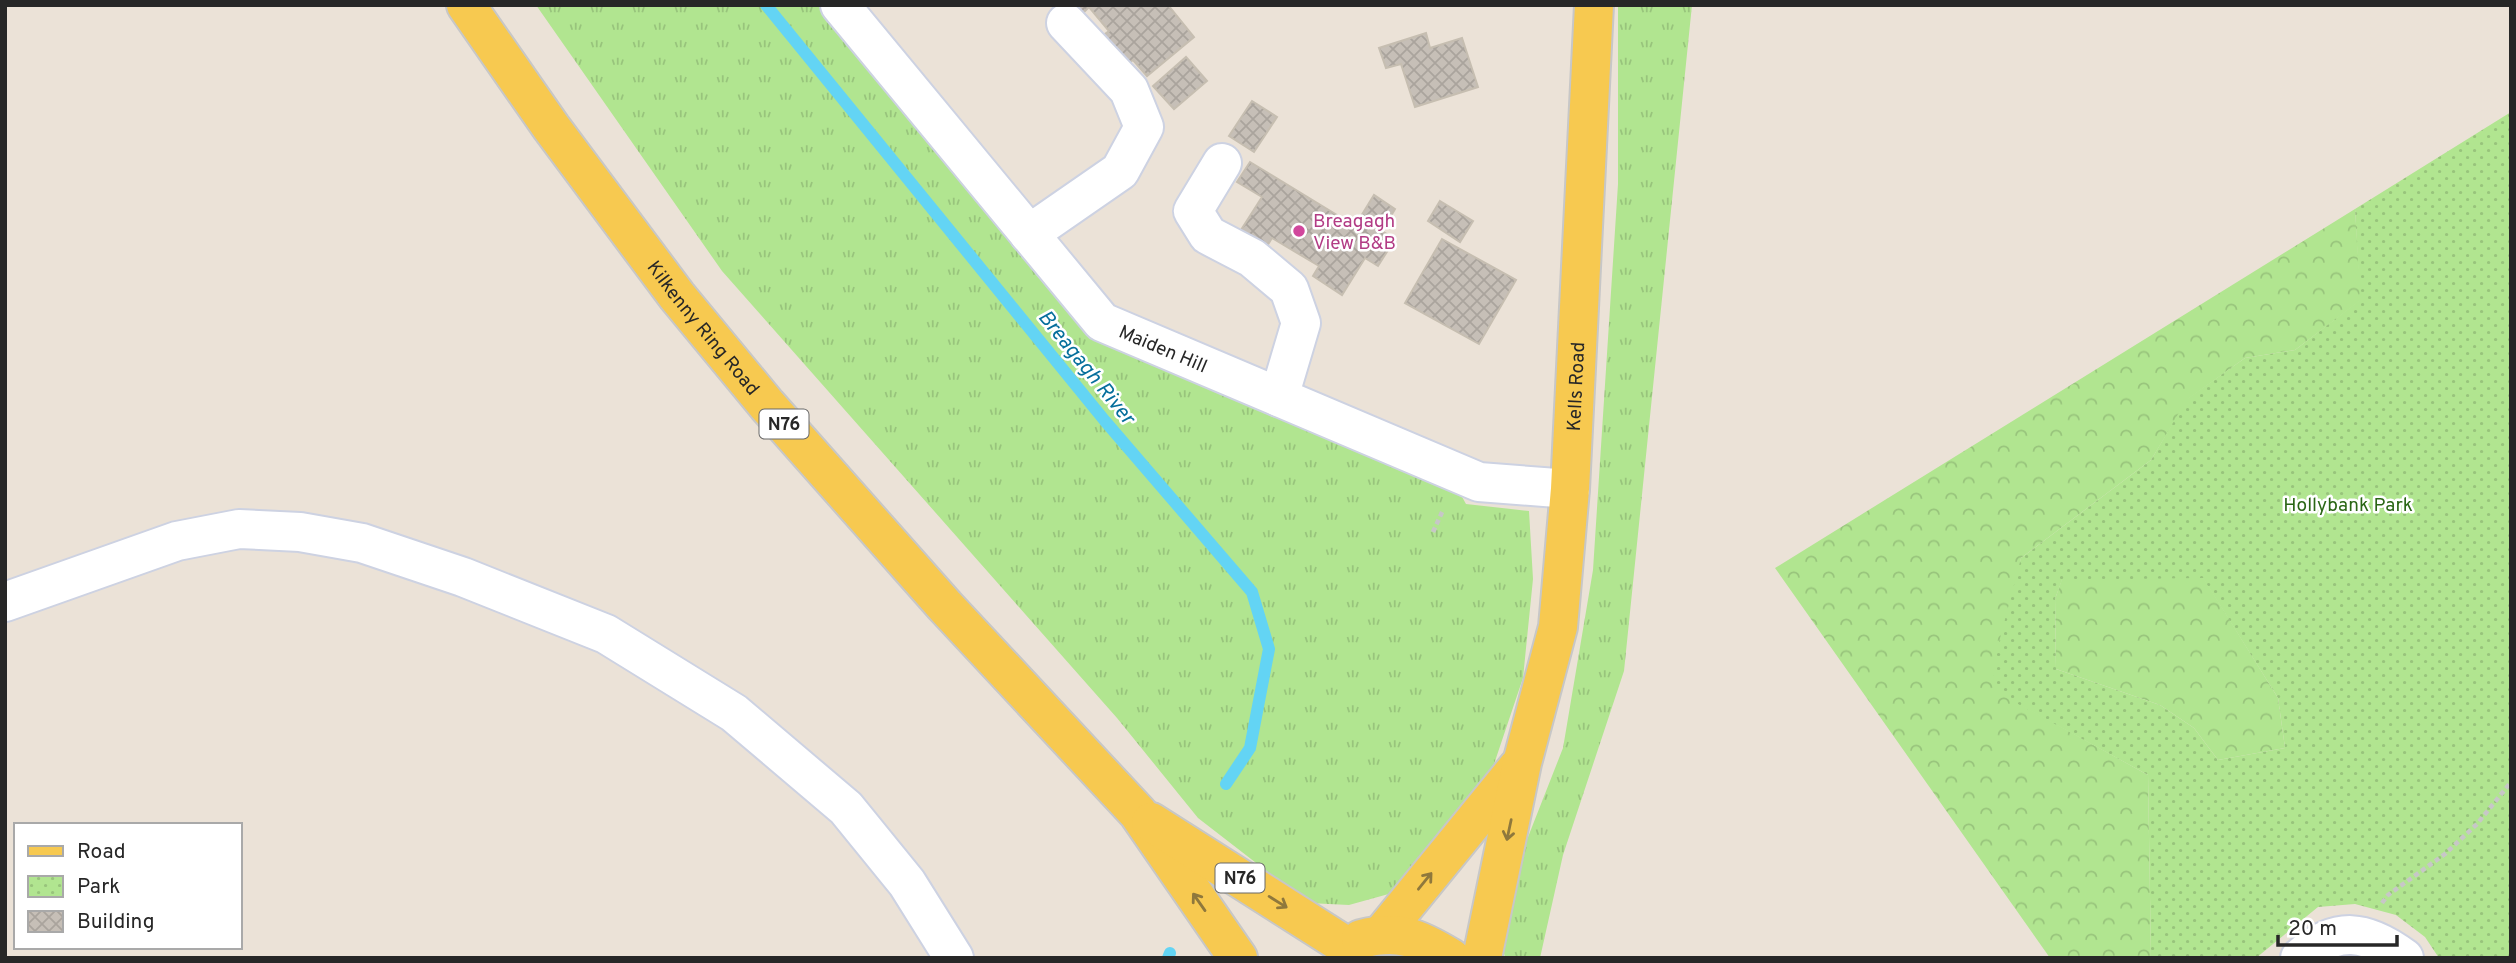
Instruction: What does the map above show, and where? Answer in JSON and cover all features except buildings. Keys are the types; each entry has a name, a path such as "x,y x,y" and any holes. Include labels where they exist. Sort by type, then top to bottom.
{"main road":[{"name":"Kilkenny Ring Road","path":"467,5 630,236 758,395 946,606 1138,813 1238,958"},
{"name":"Kells Road","path":"1482,958 1522,763 1558,627 1570,489 1594,5"},
{"name":"Kells Road","path":"1382,934 1522,763"},
{"name":"Kilkenny Ring Road","path":"1138,813 1333,951"},
{"path":"1333,951 1382,934 1418,939 1451,958"}],"street":[{"name":"Maiden Hill","path":"840,5 1102,322 1479,482 1570,489"},
{"path":"1029,234 1120,171 1144,127 1129,90 1066,23"},
{"path":"1222,163 1193,211 1208,234 1252,258 1289,289 1301,323 1279,397"},
{"path":"5,602 177,541 239,529 300,532 362,543 463,578 606,634 734,713 846,808 907,883 954,958"},
{"path":"2300,958 2331,937 2358,934 2383,943 2404,958"}],"path":[{"path":"2358,934 2388,895 2453,846 2477,824 2511,782"}],"green space":[{"path":"536,5 821,5 1081,317 1461,495 1466,504 1529,511 1533,579 1523,678 1488,782 1403,890 1349,905 1308,903 1198,818 1117,718 722,271"},
{"path":"1618,5 1692,5 1624,671 1563,855 1540,958 1505,958 1502,943 1506,893 1563,748 1593,570 1618,184"},
{"name":"Hollybank Park","path":"2511,112 2511,958 2439,958 2425,937 2396,915 2355,904 2318,907 2256,958 2151,958 2148,775 1998,693 1992,669 2021,558 2151,460 2187,399 2245,358 2295,350 2360,300 2355,209","holes":["2203,578 2278,698 2285,748 2218,760 2194,728 2160,705 2056,669 2055,599 2062,580"]},
{"path":"2355,209 2361,300 2295,350 2245,358 2188,399 2151,460 2021,558 1998,692 2148,775 2151,958 2050,958 1775,568"},
{"path":"2203,577 2278,698 2285,748 2218,760 2194,728 2160,705 2056,669 2055,599 2062,579"}],"waterway":[{"name":"Breagagh River","path":"766,5 1105,421 1252,592 1269,649 1250,748 1226,784"},
{"name":"Breagagh River","path":"1168,958 1170,953"}],"place":[{"name":"Breagagh View B&B","path":"1299,231"}]}
